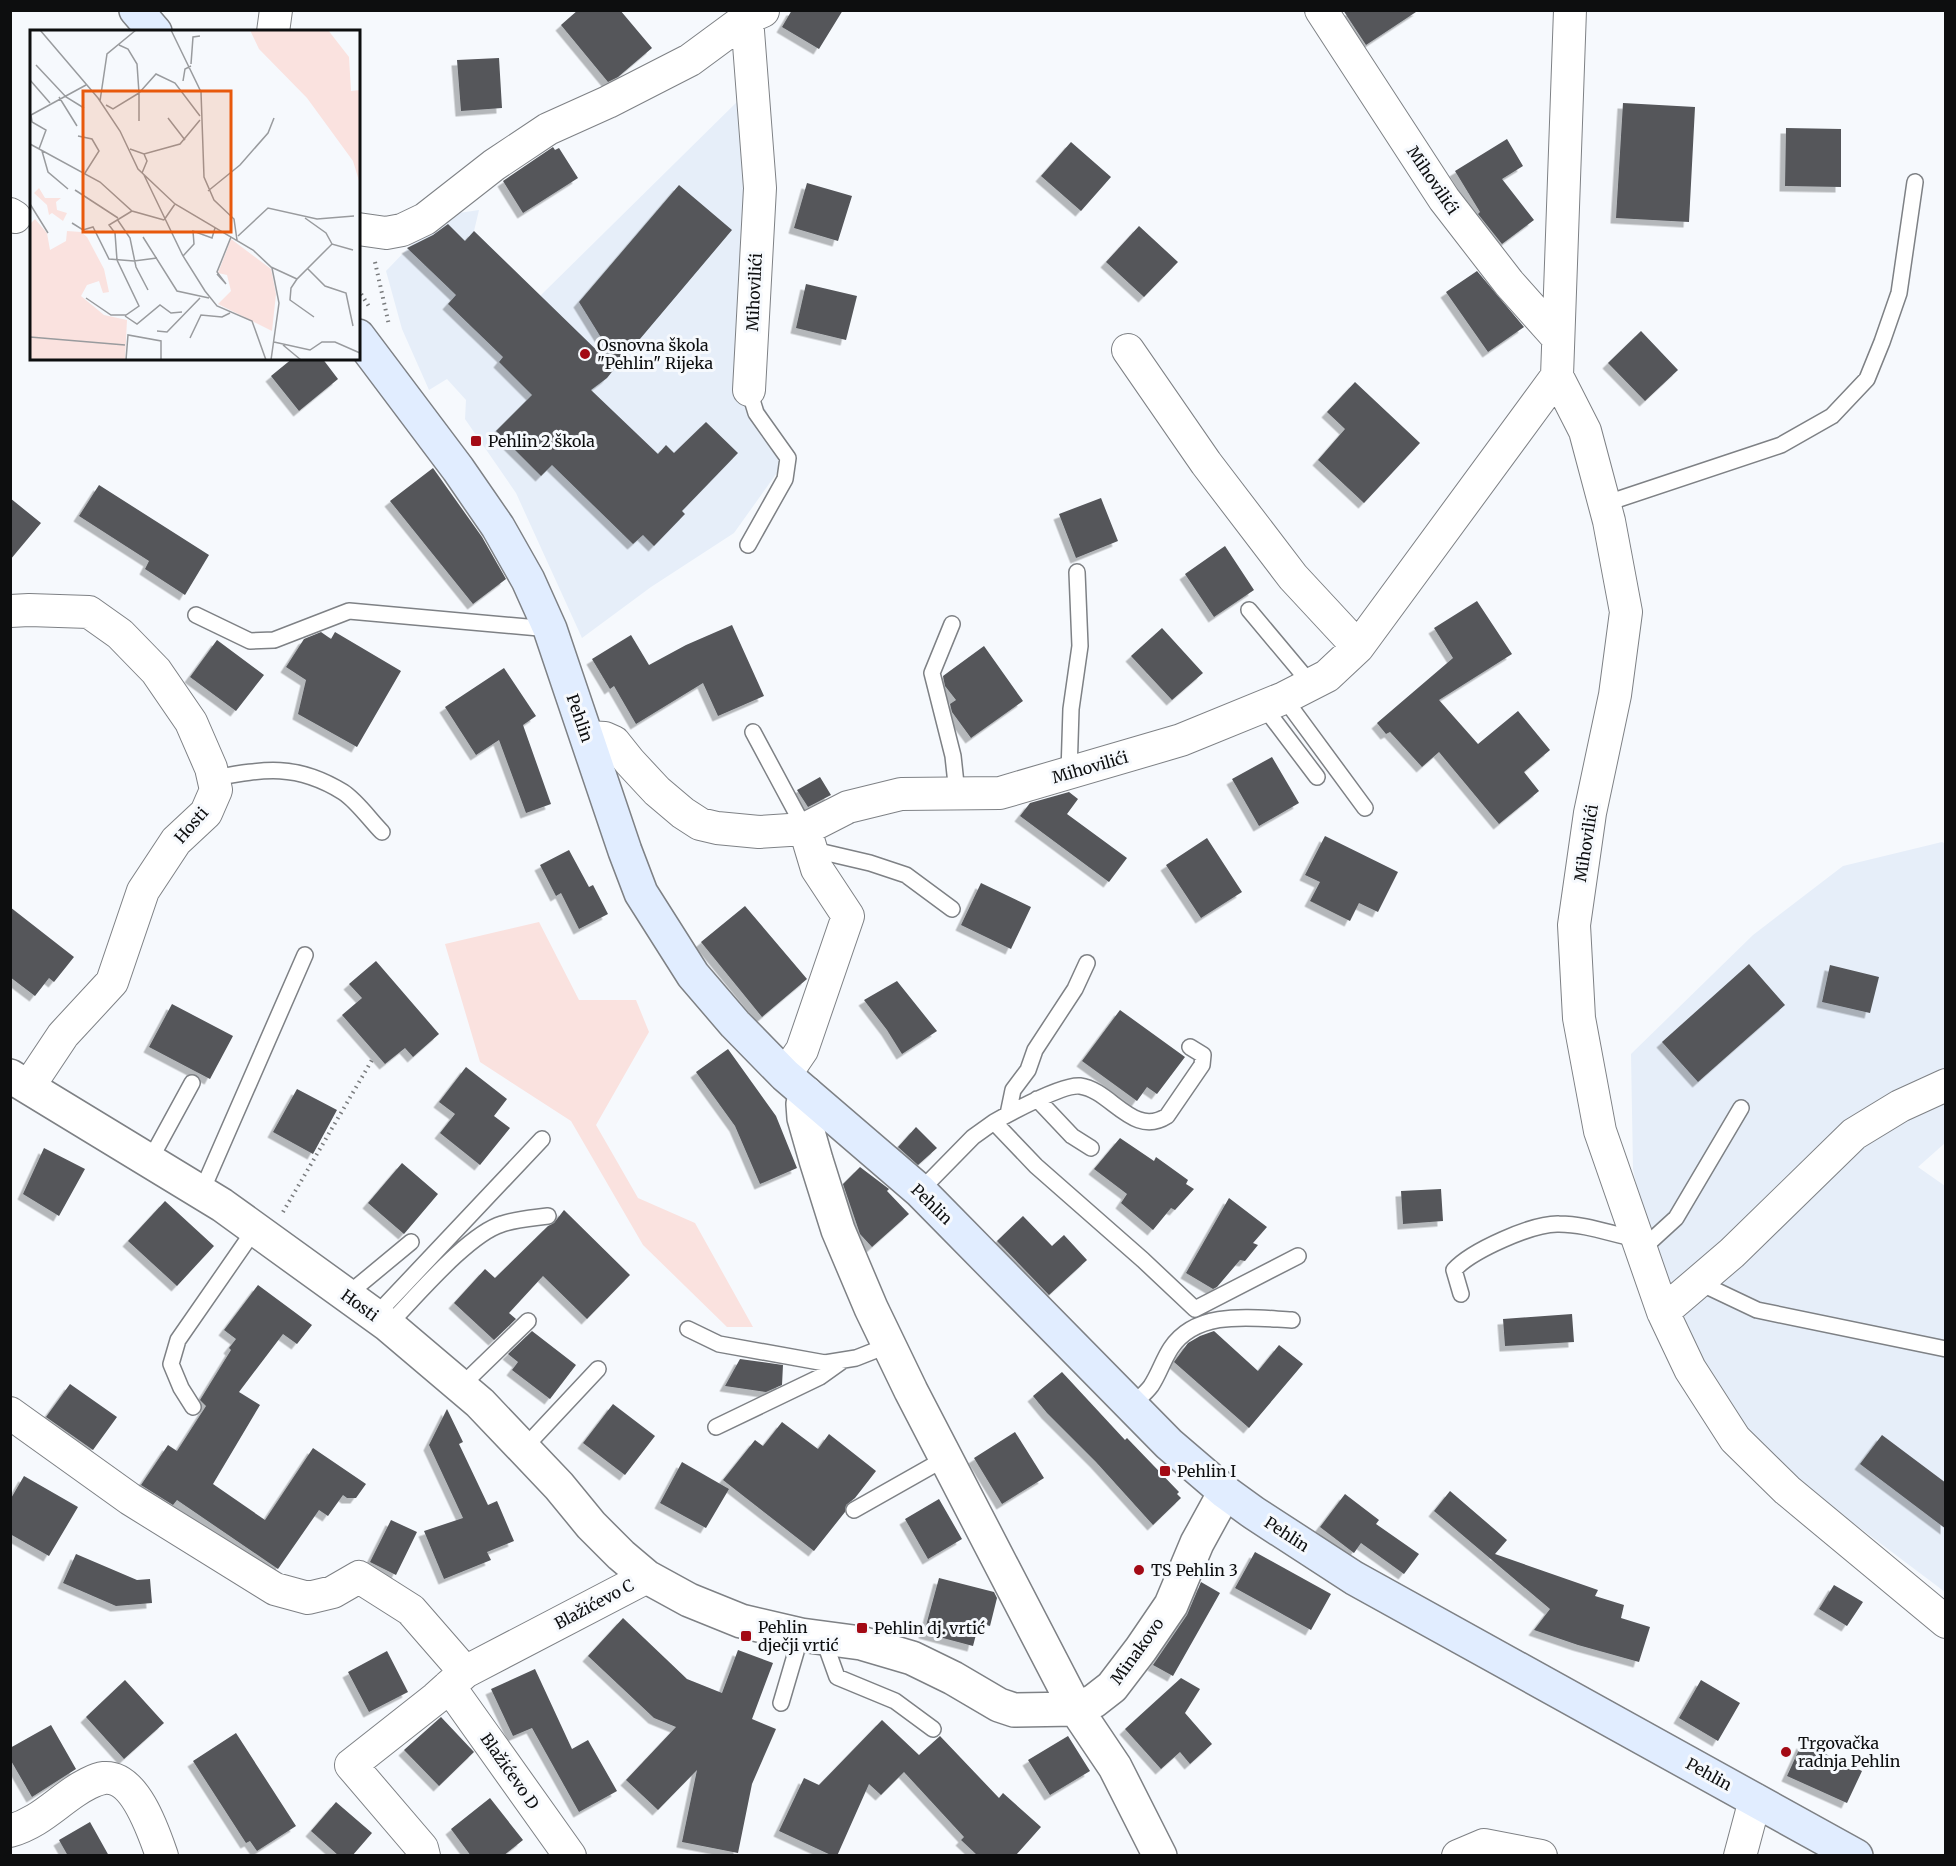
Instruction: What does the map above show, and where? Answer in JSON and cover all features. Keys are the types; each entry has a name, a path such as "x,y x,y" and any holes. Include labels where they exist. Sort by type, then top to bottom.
{"main road":[{"path":"136,10 153,30"},
{"name":"Pehlin","path":"360,339 498,526 528,580 550,629 641,892 693,975 735,1024 796,1084 920,1191 1169,1444 1225,1492 1354,1578 1856,1856"}],"street":[{"path":"273,30 276,10"},
{"name":"Mihovilići","path":"1321,10 1444,199 1509,283 1558,338"},
{"name":"Mihovilići","path":"1570,10 1557,376 1585,431 1604,504 1626,612 1615,694 1590,813 1574,925 1579,1018 1600,1131 1663,1312"},
{"name":"Mihovilići","path":"364,230 386,233 402,230 425,219 494,165 548,129 609,102 690,60 753,13"},
{"name":"Mihovilići","path":"750,390 760,188 753,13"},
{"path":"1128,350 1206,464 1293,577 1358,647"},
{"name":"Mihovilići","path":"587,737 605,738 614,742 657,791 700,824 807,839 848,807 902,794 1000,793 1181,740 1286,696 1327,676 1358,647 1557,376"},
{"name":"Hosti","path":"10,611 89,612 120,634 156,671 191,722 212,768 216,790 206,813 176,841 143,891 111,982 20,1081 201,1192 268,1221 347,1295 382,1320 480,1403 524,1448 591,1525 621,1555 647,1576"},
{"path":"807,839 817,869 848,916 801,1050 796,1084 835,1220 871,1308 946,1458 1076,1708 1110,1760 1160,1856"},
{"path":"1946,1084 1900,1106 1854,1134 1732,1253 1663,1312 1690,1369 1734,1439 1787,1490 1946,1622"},
{"path":"10,1413 130,1499 275,1589 308,1598 333,1592 359,1577 411,1610 457,1679"},
{"name":"Minakovo","path":"1076,1708 1095,1701 1112,1687 1141,1649 1171,1605 1197,1543 1225,1492"},
{"name":"Blažićevo C","path":"424,1856 422,1848 351,1765 457,1679 647,1576 689,1600 764,1627 812,1637 861,1643 912,1658 953,1678 999,1705 1014,1710 1076,1708"},
{"name":"Blažićevo D","path":"457,1679 570,1856"},
{"path":"10,1831 47,1814 75,1792 103,1778 117,1780 131,1791 151,1824 162,1856"},
{"path":"1740,1856 1755,1800"},
{"path":"1458,1856 1484,1845 1541,1856"}],"lane":[{"path":"1604,504 1781,446 1832,416 1867,380 1899,293 1915,182"},
{"name":"Mihovilići","path":"748,546 785,479 788,458 756,413 750,390"},
{"path":"1069,773 1071,709 1080,646 1077,572"},
{"path":"1248,610 1286,696 1317,777"},
{"path":"196,615 250,641 274,640 349,611 550,629"},
{"path":"952,624 932,673 954,756 957,793"},
{"path":"1286,696 1365,808"},
{"path":"753,732 807,839 906,875 952,909"},
{"path":"213,778 262,770 302,773 344,793 382,832"},
{"path":"201,1192 305,955"},
{"path":"1008,1114 1013,1090 1028,1070 1035,1050 1075,989 1087,963"},
{"path":"920,1191 973,1137 994,1122 1037,1099 1073,1087 1080,1086 1090,1090 1136,1119 1149,1123 1160,1121 1173,1108 1202,1065 1203,1055 1190,1047"},
{"path":"150,1161 192,1083"},
{"path":"1037,1099 1072,1136 1091,1148"},
{"path":"1461,1293 1454,1270 1459,1264 1499,1241 1531,1229 1558,1224 1593,1228 1639,1244 1676,1218 1741,1108"},
{"path":"994,1122 1036,1166 1196,1309 1298,1256"},
{"path":"382,1320 542,1139"},
{"path":"382,1320 483,1233 502,1224 548,1216"},
{"path":"193,1407 181,1388 171,1364 178,1340 268,1221"},
{"path":"347,1295 411,1242"},
{"path":"1698,1282 1757,1310 1946,1349"},
{"path":"1131,1406 1150,1387 1172,1347 1190,1330 1209,1322 1232,1317 1292,1320"},
{"path":"461,1386 528,1321"},
{"path":"688,1329 719,1344 825,1363 856,1358 889,1345"},
{"path":"716,1427 820,1377 843,1360"},
{"path":"524,1448 598,1369"},
{"path":"854,1509 946,1458"},
{"path":"781,1703 812,1637"},
{"path":"812,1637 837,1677 895,1701 933,1729"}],"path":[{"path":"364,230 372,250 389,327"},
{"path":"268,1221 372,1060"}],"shaded area":[{"name":"Osnovna škola \"Pehlin\" Rijeka","path":"744,95 756,391 789,456 734,533 651,587 582,638 516,493 465,419 466,400 447,379 429,390 402,329 386,271 439,216 479,210 474,231 540,296"},
{"path":"1942,842 1945,844 1945,1143 1918,1167 1945,1186 1945,1592 1747,1443 1693,1361 1654,1267 1633,1169 1631,1054 1753,935 1843,866"},
{"path":"539,922 579,1000 636,1000 649,1032 596,1125 638,1198 695,1223 753,1327 727,1327 643,1245 571,1121 480,1062 445,944"}],"building":[{"path":"578,10 620,10 652,48 618,77 608,82 561,25"},
{"path":"792,10 843,10 819,49 782,27"},
{"path":"1343,10 1419,10 1366,45"},
{"path":"499,58 502,108 461,111 457,60"},
{"path":"1623,103 1695,107 1689,222 1616,218"},
{"path":"1786,128 1841,129 1841,187 1785,186"},
{"path":"1507,139 1523,166 1502,179 1534,220 1502,244 1478,214 1480,212 1455,171"},
{"path":"1071,142 1111,177 1081,211 1041,176"},
{"path":"553,147 555,150 559,148 578,178 523,213 503,181"},
{"path":"807,183 852,196 838,241 794,228"},
{"path":"679,185 732,230 618,365 579,302"},
{"path":"448,224 465,241 474,231 615,368 607,378 591,390 658,454 666,445 674,453 706,422 738,453 682,511 685,514 654,546 643,535 633,544 552,465 541,476 496,431 532,395 499,362 503,357 448,304 456,295 407,248 433,235"},
{"path":"1139,226 1178,262 1144,297 1106,262"},
{"path":"1477,271 1524,327 1488,352 1446,292"},
{"path":"806,284 857,296 846,340 796,328"},
{"path":"1641,331 1678,370 1645,401 1608,363"},
{"path":"291,360 324,360 338,379 299,411 271,376"},
{"path":"1355,382 1420,443 1364,503 1318,460 1345,429 1327,412"},
{"path":"433,468 482,537 506,579 473,604 390,501"},
{"path":"99,485 209,555 185,595 145,569 149,561 79,516"},
{"path":"10,498 41,523 10,560"},
{"path":"1101,498 1118,541 1076,558 1059,514"},
{"path":"1225,546 1254,590 1214,617 1185,574"},
{"path":"1477,601 1512,654 1439,700 1478,744 1518,711 1550,750 1524,772 1539,791 1499,824 1439,752 1422,767 1390,732 1386,734 1377,723 1453,658 1434,628"},
{"path":"732,625 764,696 718,716 703,683 636,724 614,686 610,689 592,659 631,635 649,665 686,645"},
{"path":"1162,628 1203,673 1172,700 1131,656"},
{"path":"321,632 331,639 335,632 401,671 357,747 298,714 306,680 286,667 304,639"},
{"path":"217,640 264,675 236,711 190,677"},
{"path":"984,646 1023,701 971,738 952,712 950,704 956,700 945,686 943,676"},
{"path":"504,668 536,716 523,725 551,804 526,813 499,740 476,755 445,707"},
{"path":"1272,757 1299,803 1259,826 1232,779"},
{"path":"820,777 831,795 808,807 797,790"},
{"path":"1069,792 1078,799 1067,814 1127,858 1109,882 1020,816 1030,803"},
{"path":"1325,836 1398,872 1378,912 1359,903 1350,921 1310,901 1320,882 1305,875"},
{"path":"1207,838 1242,892 1201,918 1166,865"},
{"path":"569,850 589,887 593,885 608,914 579,929 561,893 556,896 540,865"},
{"path":"981,883 1031,907 1011,949 961,925"},
{"path":"745,906 807,979 762,1017 701,942"},
{"path":"10,907 74,957 54,982 49,978 35,996 10,977"},
{"path":"376,961 439,1034 413,1057 405,1048 385,1064 342,1015 362,998 349,984"},
{"path":"1749,964 1785,1005 1698,1082 1662,1042"},
{"path":"1830,965 1879,977 1870,1013 1822,1002"},
{"path":"897,981 937,1031 902,1054 864,1000"},
{"path":"172,1004 233,1036 210,1079 149,1047"},
{"path":"1120,1010 1185,1057 1157,1094 1147,1087 1137,1101 1082,1061"},
{"path":"728,1049 776,1116 797,1168 760,1184 735,1126 696,1072"},
{"path":"466,1067 507,1099 494,1116 510,1128 480,1165 440,1133 455,1114 439,1102"},
{"path":"297,1089 337,1110 313,1154 273,1132"},
{"path":"916,1127 937,1148 918,1165 898,1147"},
{"path":"1120,1138 1154,1161 1156,1157 1188,1180 1186,1184 1194,1189 1175,1210 1171,1208 1153,1230 1121,1203 1127,1194 1094,1169"},
{"path":"44,1148 85,1169 59,1216 23,1194"},
{"path":"402,1163 438,1194 404,1234 368,1203"},
{"path":"860,1167 889,1189 887,1191 909,1214 872,1247 860,1234 843,1184"},
{"path":"1441,1189 1443,1221 1403,1224 1401,1191"},
{"path":"1229,1198 1267,1227 1253,1243 1258,1245 1245,1261 1240,1260 1213,1289 1186,1273"},
{"path":"165,1201 214,1246 177,1286 128,1241"},
{"path":"564,1210 630,1275 587,1319 543,1276 509,1313 516,1319 494,1340 454,1303 485,1269 495,1278 548,1226 554,1223"},
{"path":"1023,1216 1052,1246 1064,1235 1087,1260 1049,1295 997,1241"},
{"path":"258,1285 312,1325 297,1344 283,1334 239,1392 260,1405 213,1484 265,1520 313,1448 366,1484 356,1498 347,1498 343,1495 328,1516 319,1510 278,1569 177,1500 173,1505 141,1485 168,1445 177,1451 206,1406 200,1400 236,1339 224,1330"},
{"path":"1572,1314 1574,1342 1505,1346 1503,1319"},
{"path":"532,1331 576,1365 550,1399 512,1370 518,1362 508,1354"},
{"path":"1214,1331 1258,1371 1279,1345 1303,1364 1249,1428 1174,1362 1188,1343"},
{"path":"740,1359 783,1365 782,1385 766,1392 725,1386"},
{"path":"1062,1372 1125,1440 1127,1438 1179,1492 1177,1494 1181,1498 1153,1525 1033,1396"},
{"path":"70,1384 117,1417 93,1450 46,1417"},
{"path":"613,1404 655,1436 625,1475 583,1443"},
{"path":"447,1409 463,1442 459,1444 488,1505 497,1501 514,1541 487,1552 491,1560 444,1579 424,1531 463,1518 429,1445"},
{"path":"782,1422 818,1449 829,1434 876,1471 855,1498 846,1505 845,1512 814,1551 723,1480 755,1440 763,1446"},
{"path":"1015,1432 1044,1478 1002,1504 974,1458"},
{"path":"1882,1435 1946,1483 1946,1529 1860,1464"},
{"path":"682,1462 729,1489 706,1528 660,1503"},
{"path":"24,1476 78,1507 49,1556 10,1534 10,1500"},
{"path":"1450,1491 1507,1540 1495,1554 1598,1590 1595,1596 1624,1605 1621,1618 1650,1627 1639,1662 1534,1630 1550,1609 1434,1511"},
{"path":"1345,1494 1379,1520 1376,1524 1419,1554 1404,1574 1361,1543 1354,1553 1320,1527"},
{"path":"939,1499 962,1539 928,1559 905,1519"},
{"path":"391,1520 417,1532 396,1575 370,1562"},
{"path":"1255,1552 1331,1594 1311,1630 1235,1588"},
{"path":"76,1554 137,1580 150,1579 152,1603 116,1606 63,1583"},
{"path":"939,1578 994,1592 997,1598 990,1626 979,1623 973,1646 924,1633"},
{"path":"1201,1582 1220,1593 1173,1676 1153,1665 1187,1615"},
{"path":"1834,1585 1863,1602 1847,1626 1819,1609"},
{"path":"623,1618 687,1679 722,1693 738,1650 773,1663 752,1719 776,1729 752,1784 738,1853 682,1842 697,1770 658,1810 626,1780 676,1727 654,1718 588,1656"},
{"path":"387,1651 408,1692 369,1712 348,1672"},
{"path":"535,1669 572,1749 588,1740 617,1791 579,1812 532,1728 513,1736 491,1689"},
{"path":"1181,1678 1200,1689 1185,1713 1212,1744 1190,1764 1180,1752 1161,1769 1125,1729"},
{"path":"125,1680 164,1723 124,1759 86,1717"},
{"path":"1701,1680 1740,1703 1718,1741 1679,1718"},
{"path":"441,1717 474,1752 439,1786 404,1750"},
{"path":"882,1720 919,1755 940,1736 999,1798 1003,1793 1041,1827 1015,1856 978,1856 961,1840 964,1837 904,1772 881,1795 869,1784 837,1856 779,1831 804,1778 819,1785"},
{"path":"51,1725 76,1769 32,1797 10,1759 10,1748"},
{"path":"236,1733 296,1826 257,1851 250,1841 246,1843 193,1761"},
{"path":"1068,1736 1090,1771 1050,1795 1028,1760"},
{"path":"1802,1743 1862,1771 1847,1803 1787,1776"},
{"path":"490,1798 523,1840 503,1856 471,1856 451,1829"},
{"path":"336,1802 372,1833 352,1856 339,1856 311,1831"},
{"path":"90,1822 109,1856 68,1856 59,1840"}],"place":[{"name":"Osnovna škola \"Pehlin\" Rijeka","path":"585,354"},
{"name":"Pehlin 2 škola","path":"476,441"},
{"name":"Pehlin I","path":"1165,1471"},
{"name":"TS Pehlin 3","path":"1139,1570"},
{"name":"Pehlin dj. vrtić","path":"862,1628"},
{"name":"Pehlin dječji vrtić","path":"746,1636"},
{"name":"Trgovačka radnja Pehlin","path":"1786,1752"}]}
